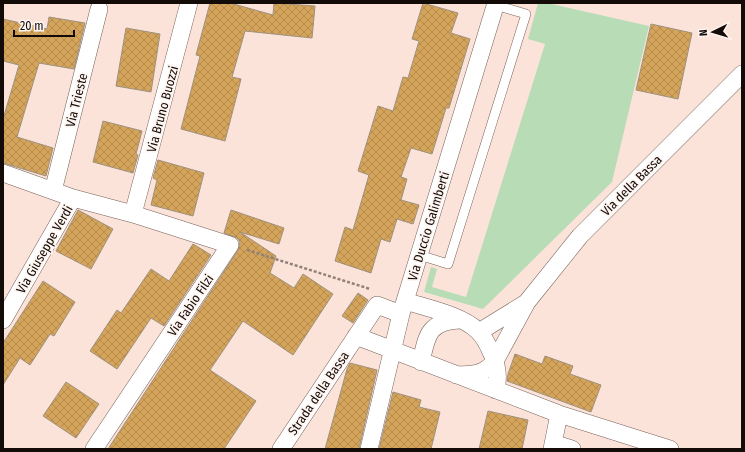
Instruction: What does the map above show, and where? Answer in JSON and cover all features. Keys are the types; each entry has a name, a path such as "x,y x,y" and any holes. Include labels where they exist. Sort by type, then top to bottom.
{"street":[{"name":"Via Bruno Buozzi","path":"134,214 189,3"},
{"name":"Via Duccio Galimberti","path":"369,449 403,308 496,4"},
{"name":"Via Trieste","path":"53,191 99,9"},
{"name":"Via della Bassa","path":"495,361 527,302 580,236 742,74"},
{"path":"3,173 74,198 134,214 230,245"},
{"name":"Via Giuseppe Verdi","path":"3,320 74,198"},
{"name":"Via Fabio Filzi","path":"94,449 230,245"},
{"name":"Via della Bassa","path":"479,332 527,302"},
{"name":"Strada della Bassa","path":"281,449 377,305 403,308 461,320 479,332 488,345 495,361 498,374 496,390"},
{"path":"421,362 426,339 431,330 439,323 461,320"},
{"name":"Strada della Bassa","path":"356,336 559,414 670,449"},
{"name":"Strada della Bassa","path":"456,375 480,373 489,369 495,361"},
{"path":"559,414 552,446 572,449"}],"lane":[{"path":"419,255 448,264 526,14 496,4"}],"path":[{"path":"230,245 371,289"}],"green space":[{"path":"538,3 547,3 649,26 612,182 483,309 424,292 431,267 437,269 432,287 466,297 545,44 528,39"}],"building":[{"path":"210,3 230,3 273,15 274,3 315,6 312,38 245,31 232,77 241,79 225,141 181,129 200,56 196,55"},
{"path":"423,3 458,13 451,33 470,39 449,108 446,108 432,154 411,148 401,177 407,179 401,200 419,205 413,224 397,219 390,242 381,239 371,273 335,261 345,227 353,230 369,175 358,171 378,106 393,111 403,77 408,78 419,41 412,39"},
{"path":"49,17 85,23 74,69 39,63 17,137 53,148 46,176 3,163 3,119 19,65 3,61 3,19 47,29"},
{"path":"651,24 692,33 678,99 636,90"},
{"path":"126,28 160,34 151,92 116,86"},
{"path":"103,121 142,131 133,173 93,162"},
{"path":"158,160 204,173 193,216 151,205 157,180 153,178"},
{"path":"78,210 113,229 91,269 56,251"},
{"path":"231,210 284,228 279,244 240,232 276,256 270,273 294,288 303,274 333,294 293,355 243,321 210,370 256,401 224,449 108,449 238,250 240,242 237,238 224,233"},
{"path":"193,244 211,255 164,326 151,318 117,369 90,351 117,310 121,313 151,269 169,281"},
{"path":"43,281 75,302 54,336 50,334 30,365 20,358 3,385 3,343"},
{"path":"358,293 368,300 353,323 342,316"},
{"path":"515,354 542,364 545,356 573,366 570,374 601,385 591,412 507,381"},
{"path":"350,363 377,370 359,449 325,449 347,369"},
{"path":"66,382 99,404 76,438 43,416"},
{"path":"393,392 421,400 419,407 440,412 431,449 379,449"},
{"path":"488,411 528,420 522,449 479,449"}]}
